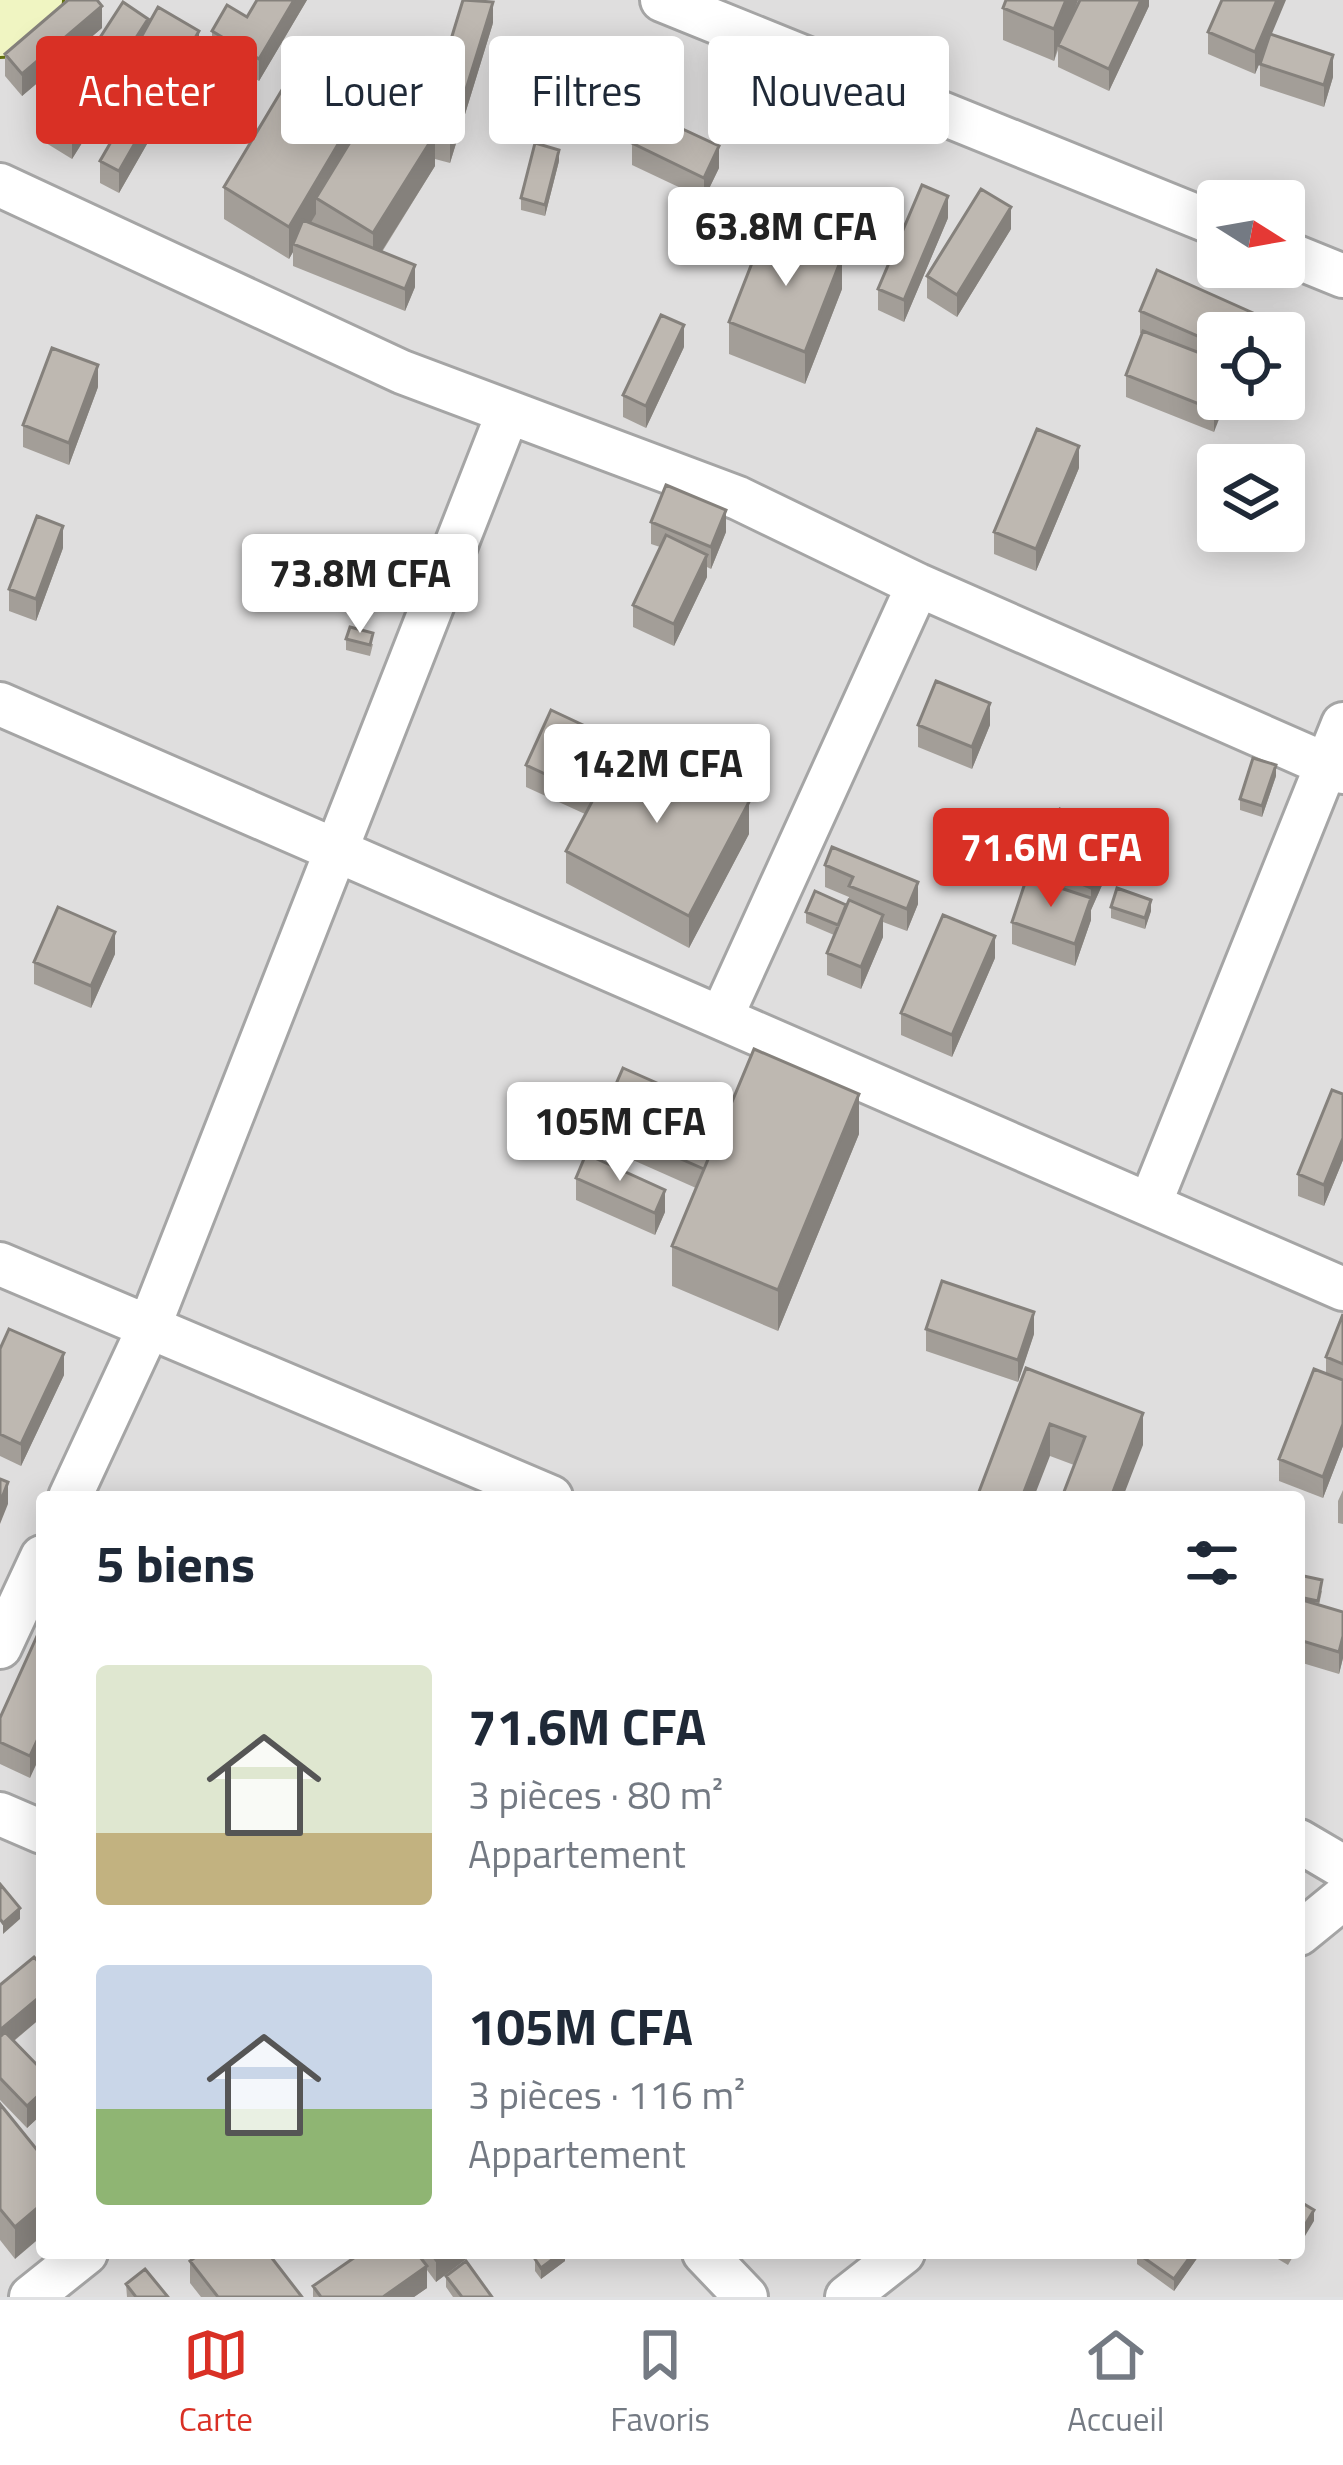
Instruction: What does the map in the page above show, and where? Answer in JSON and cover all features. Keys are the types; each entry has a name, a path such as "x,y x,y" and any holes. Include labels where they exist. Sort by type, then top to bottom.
{"street":[{"path":"0,26 32,0"},
{"path":"662,0 1197,217"},
{"path":"0,185 402,373 738,498 918,584 1334,769"},
{"path":"1305,261 1343,276"},
{"path":"73,1491 149,1327 507,415"},
{"path":"721,1018 918,584"},
{"path":"0,704 1343,1289"},
{"path":"1150,1204 1334,769 1343,724"},
{"path":"0,1264 537,1491"},
{"path":"0,1647 36,1570"},
{"path":"0,1814 36,1829"},
{"path":"1305,1845 1343,1867"},
{"path":"1305,1929 1343,1898"},
{"path":"31,2297 78,2259"},
{"path":"710,2259 746,2297"},
{"path":"847,2297 895,2259"}],"shaded area":[{"path":"0,0 1343,0 1343,2297 0,2297"}],"building":[{"path":"68,0 97,0 102,6 67,36 36,36 36,62 22,74 5,54"},
{"path":"257,0 294,0 259,59 257,36 220,36 212,31 227,5 247,17"},
{"path":"463,0 493,2 465,93 465,36 452,36"},
{"path":"1006,0 1066,0 1054,29 1003,8"},
{"path":"1080,0 1141,0 1109,69 1058,45"},
{"path":"1222,0 1277,0 1255,52 1208,32"},
{"path":"123,2 148,19 137,36 101,36"},
{"path":"158,7 199,31 196,36 142,36"},
{"path":"1270,34 1333,55 1324,85 1260,64"},
{"path":"281,92 281,144 338,144 289,227 224,187 250,144 257,144 257,132"},
{"path":"684,130 719,146 704,178 634,144 684,144"},
{"path":"110,144 134,144 119,171 100,161"},
{"path":"349,144 429,144 373,233 316,198"},
{"path":"535,144 559,150 545,205 521,198"},
{"path":"922,185 948,196 904,300 878,289"},
{"path":"981,189 1011,207 957,295 927,276"},
{"path":"303,220 415,265 405,289 293,244"},
{"path":"766,227 842,257 805,352 729,322"},
{"path":"1157,270 1251,312 1197,312 1197,336 1140,311"},
{"path":"661,315 684,325 646,406 623,395"},
{"path":"1143,331 1197,352 1197,403 1126,375"},
{"path":"52,348 98,365 69,443 23,425"},
{"path":"1037,429 1079,446 1036,549 994,532"},
{"path":"666,485 726,510 711,547 651,522"},
{"path":"37,516 63,526 36,599 9,589"},
{"path":"666,535 707,555 674,624 633,605"},
{"path":"350,627 373,633 370,645 346,639"},
{"path":"936,681 990,703 972,747 918,725"},
{"path":"551,710 617,741 592,796 526,765"},
{"path":"626,737 749,802 689,916 566,851"},
{"path":"1253,758 1276,765 1262,806 1240,799"},
{"path":"1060,809 1115,834 1091,888 1035,864"},
{"path":"832,847 918,882 907,909 849,886 853,877 825,865"},
{"path":"1027,877 1091,898 1075,944 1012,922"},
{"path":"1117,888 1151,900 1145,918 1111,907"},
{"path":"815,891 846,905 838,925 806,912"},
{"path":"849,900 883,915 861,967 827,953"},
{"path":"58,907 115,932 91,986 34,962"},
{"path":"943,915 995,936 952,1035 901,1013"},
{"path":"754,1049 859,1094 778,1290 672,1246"},
{"path":"623,1068 727,1114 704,1169 599,1123"},
{"path":"1332,1090 1343,1094 1343,1138 1324,1185 1298,1174"},
{"path":"586,1154 665,1190 655,1213 576,1178"},
{"path":"942,1281 1034,1312 1018,1360 926,1329"},
{"path":"1343,1314 1343,1364 1326,1357"},
{"path":"9,1329 64,1353 21,1444 0,1434 0,1349"},
{"path":"1026,1368 1143,1413 1113,1491 1064,1491 1085,1437 1050,1424 1024,1491 979,1491"},
{"path":"1314,1369 1343,1380 1343,1424 1323,1477 1279,1459"},
{"path":"0,1479 8,1482 0,1503"},
{"path":"1305,1576 1322,1580 1318,1601 1305,1598"},
{"path":"1305,1601 1343,1612 1339,1652 1305,1642"},
{"path":"36,1638 36,1743 30,1756 0,1742 0,1718"},
{"path":"0,1884 20,1908 3,1923 0,1919"},
{"path":"36,1959 36,2000 0,2030 0,1985"},
{"path":"5,2032 36,2064 36,2098 27,2106 0,2078 0,2037"},
{"path":"0,2104 36,2149 36,2209 15,2227 0,2209"},
{"path":"1305,2205 1314,2210 1305,2225"},
{"path":"273,2259 302,2297 218,2297 190,2261"},
{"path":"352,2259 422,2259 427,2266 383,2297 321,2297 313,2286"},
{"path":"1146,2259 1189,2259 1174,2279"},
{"path":"466,2261 492,2297 462,2297 446,2276"},
{"path":"145,2269 168,2297 136,2297 126,2284"}]}
